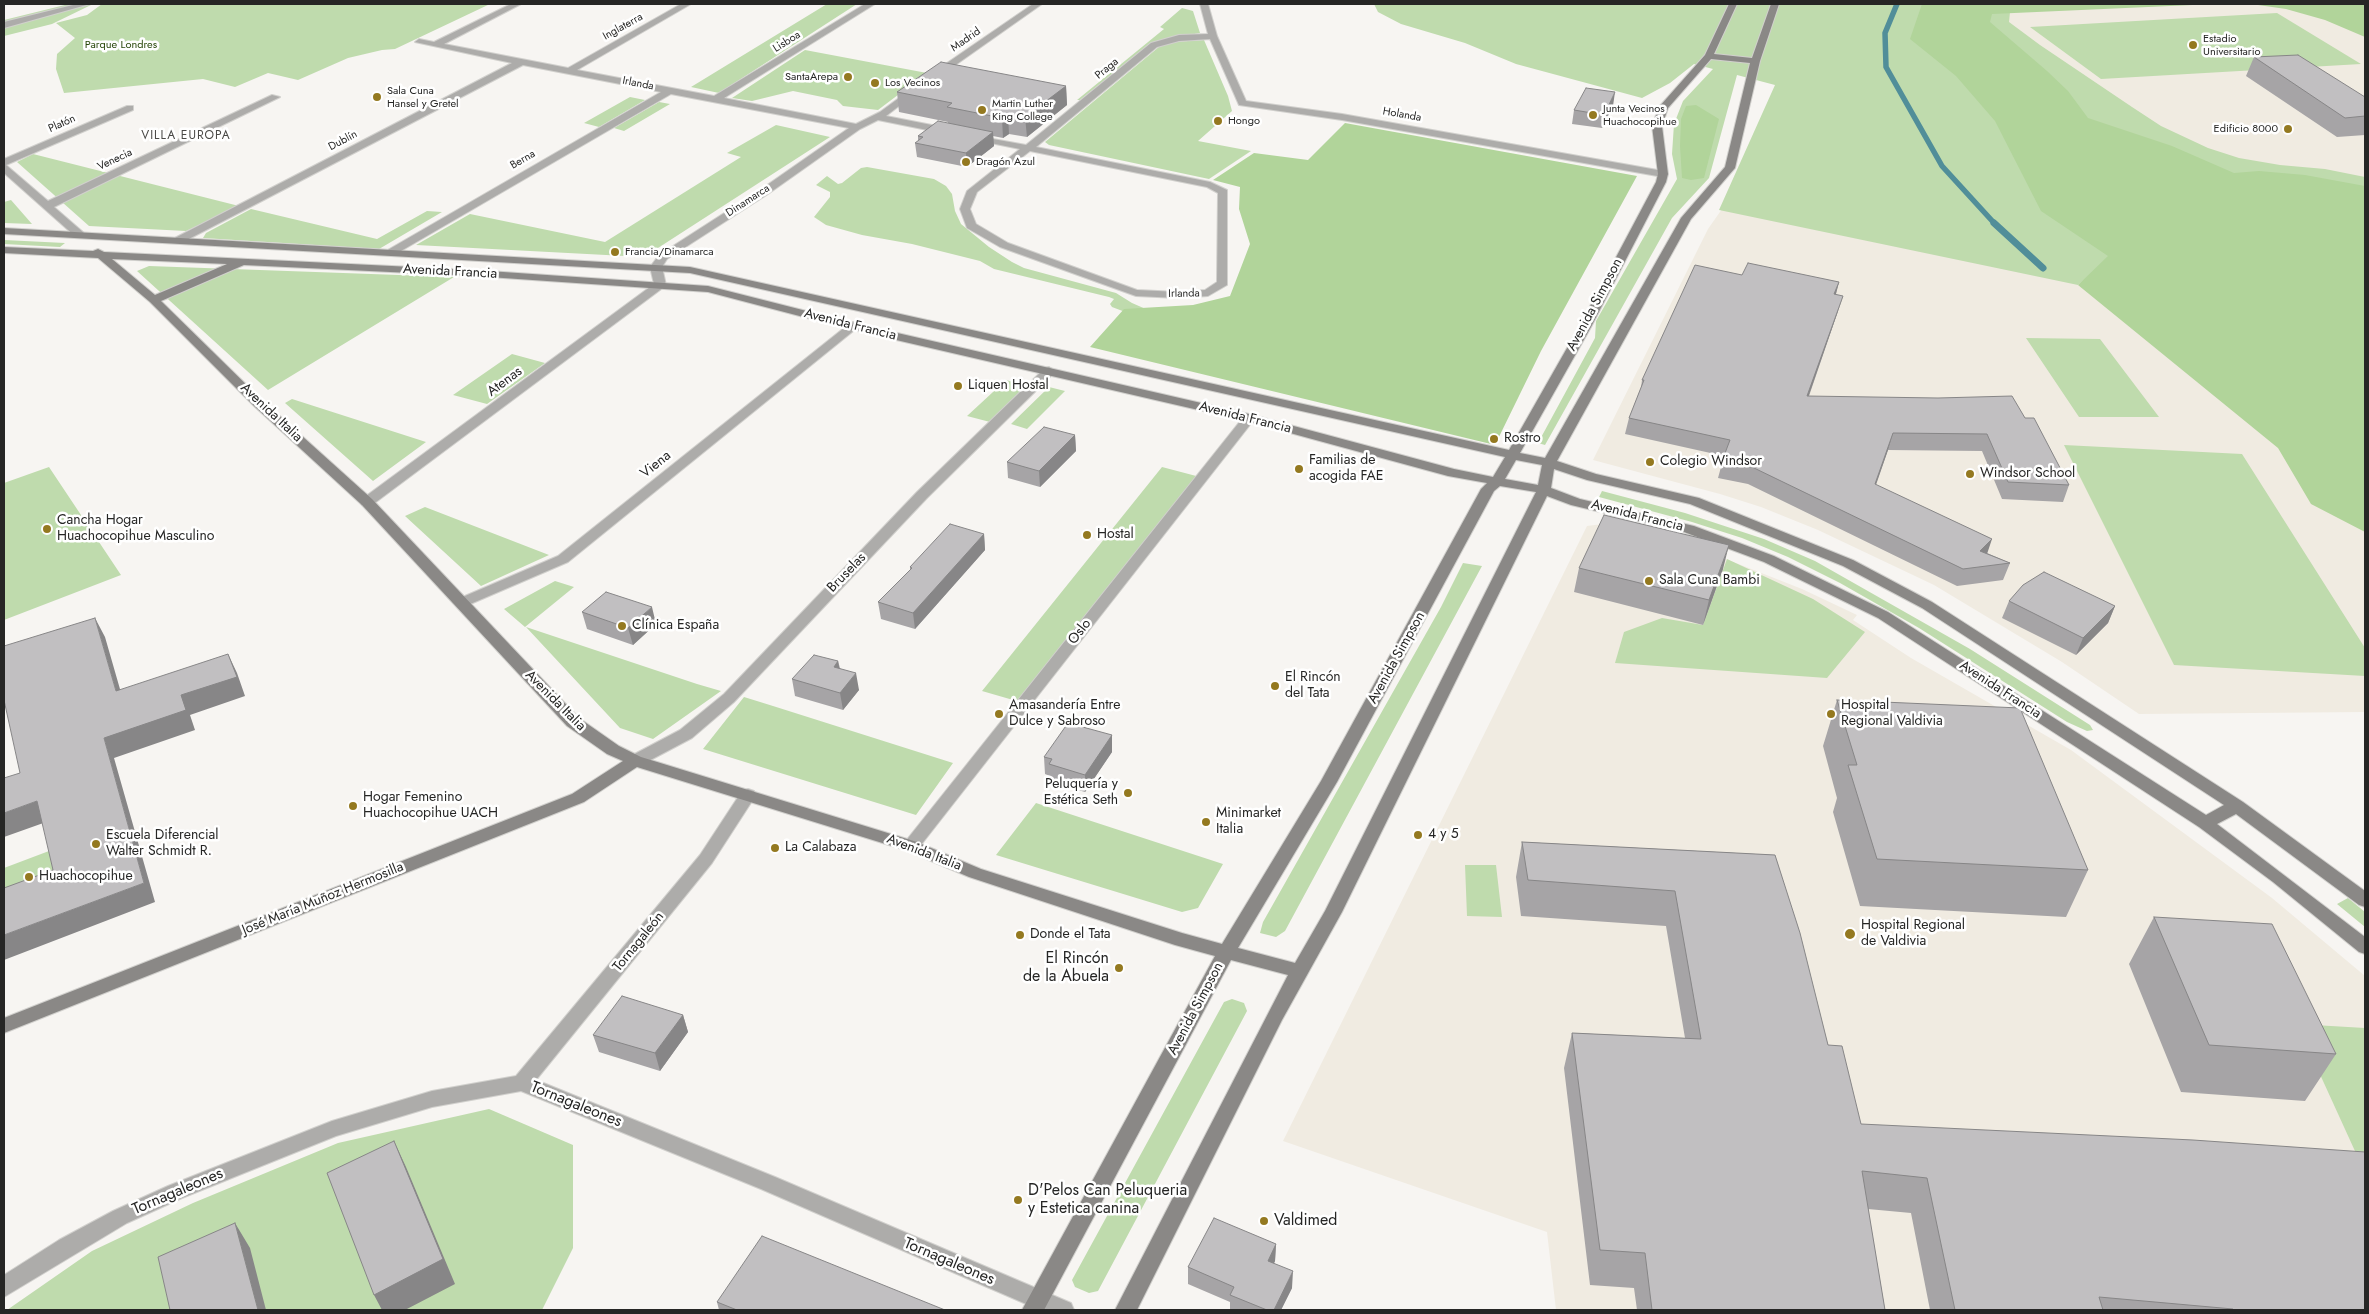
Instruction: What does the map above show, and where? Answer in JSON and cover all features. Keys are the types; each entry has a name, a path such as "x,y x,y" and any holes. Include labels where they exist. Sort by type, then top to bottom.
{"main road":[{"path":"1663,174 1657,126 1664,107 1710,56 1732,4"},
{"path":"1126,1310 1299,971 1333,912 1531,512 1544,490 1549,464 1686,218 1730,168 1755,62 1775,4"},
{"path":"1710,56 1755,62"},
{"name":"Avenida Simpson","path":"1035,1306 1227,951 1329,782 1488,489 1496,481 1512,455 1585,327 1663,174"},
{"name":"Avenida Francia","path":"4,231 690,270 1512,455 1592,477 1694,501 1848,563 1896,588 1952,621 2059,688 2237,806 2365,900"},
{"name":"Avenida Italia","path":"80,235 154,300 258,403 367,502 464,602 573,722 593,738 635,761 911,846 975,873 1181,940 1299,971"},
{"name":"Avenida Francia","path":"4,250 245,261 660,284 708,289 853,326 1249,418 1453,472 1544,490 1576,502 1680,526 1736,545 1884,615 2205,823 2279,878 2365,947"},
{"path":"154,300 245,261"},
{"name":"José María Muñoz Hermosilla","path":"4,1026 578,798 635,761"},
{"path":"2205,823 2237,806"}],"street":[{"path":"4,25 86,4"},
{"path":"435,45 517,4"},
{"name":"Inglaterra","path":"569,71 687,4"},
{"name":"Lisboa","path":"716,100 871,4"},
{"name":"Madrid","path":"857,127 876,117 1038,4"},
{"name":"Holanda","path":"1204,4 1213,36 1242,103 1342,117 1663,174"},
{"name":"Praga","path":"1028,148 1154,45 1179,38 1213,36"},
{"name":"Irlanda","path":"419,42 857,127"},
{"name":"Dublín","path":"177,242 521,62"},
{"name":"Berna","path":"390,253 669,91"},
{"name":"Venecia","path":"47,206 275,97"},
{"name":"Platón","path":"4,163 130,108"},
{"name":"Irlanda","path":"876,117 1210,185 1223,192 1223,283 1208,293 1178,295 1136,293 1004,245 971,226 965,210 972,192 1028,148"},
{"name":"Dinamarca","path":"656,267 663,256 764,192 857,127"},
{"name":"Avenida Italia","path":"4,168 80,235"},
{"path":"656,267 660,284"},
{"name":"Atenas","path":"367,502 660,284"},
{"name":"Viena","path":"464,602 563,560 853,326"},
{"name":"Bruselas","path":"635,761 686,734 729,698 922,495 1049,371"},
{"name":"Oslo","path":"911,846 1249,418"},
{"name":"Tornagaleón","path":"522,1083 706,859 748,795"},
{"name":"Tornagaleones","path":"4,1287 66,1247 120,1217 175,1192 332,1129 432,1098 522,1083 768,1183 1035,1306 1063,1310"}],"shaded area":[{"path":"1805,4 2365,4 2365,712 2139,714 2062,662 1934,585 1818,530 1761,507 1720,494 1593,460 1708,229 1748,172"},
{"name":"Hospital Regional de Valdivia","path":"1610,523 1698,548 1802,589 1857,615 1853,620 1911,658 2071,750 2272,898 2365,976 2365,1310 1556,1310 1547,1232 1283,1141 1587,526"}],"green space":[{"path":"69,4 91,5 52,24 4,36 4,20"},
{"name":"Parque Londres","path":"102,4 490,4 395,49 348,58 298,80 268,73 235,87 203,79 64,93 56,69 57,54 75,38 56,23 87,15"},
{"path":"827,4 857,4 719,93 691,87"},
{"path":"1374,4 2083,4 2010,12 2009,22 2161,126 2208,148 2239,158 2280,165 2325,169 2365,177 2365,255 2095,270 2078,285 1719,210 1775,85 1737,75 1709,178 1672,218 1545,445 1538,443 1595,338 1596,321 1677,179 1672,154 1674,124 1683,101 1713,69 1694,64 1670,83 1642,98 1516,64 1465,43 1401,24 1378,12"},
{"path":"1922,4 2215,4 1992,14 1990,22 2068,91 2088,118 2172,146 2234,173 2259,171 2305,175 2365,186 2365,532 2311,504 2278,448 2078,285 2108,256 2041,211 1995,121 1956,76 1910,39"},
{"path":"2251,4 2365,4 2365,37 2325,20 2286,9"},
{"path":"1182,8 1193,11 1200,33 1153,42 1080,100 1077,100 1164,29 1160,27"},
{"name":"Estadio Universitario","path":"2277,13 2361,64 2101,79 2030,27"},
{"path":"1204,40 1228,96 1232,111 1198,141 1251,151 1209,179 1049,145 1045,142 1160,46 1172,42"},
{"path":"805,50 927,73 878,110 843,106 837,100 793,91 752,101 732,98"},
{"path":"630,97 645,100 599,127 584,123"},
{"path":"659,102 670,104 624,131 614,128"},
{"path":"1696,105 1719,119 1704,178 1691,180 1682,178 1681,119 1686,106"},
{"path":"1345,123 1637,176 1541,351 1495,445 1090,347 1124,309 1193,305 1230,296 1250,244 1239,209 1240,187 1213,180 1254,153 1308,160"},
{"path":"776,125 830,137 644,257 416,245 470,214 605,242 741,157 727,153"},
{"path":"33,154 239,206 186,231 89,226 17,162"},
{"path":"867,167 934,179 946,186 952,194 955,211 961,224 989,247 1012,262 1024,268 1116,293 1132,303 1155,313 1574,285 1141,318 1112,307 1110,304 1114,299 1109,297 994,269 980,261 912,244 862,235 826,225 814,217 830,197 830,192 816,185 827,176 838,184 842,183 861,168"},
{"path":"11,200 32,224 4,223 4,202"},
{"path":"251,209 377,239 427,211 442,212 379,249 203,238 206,233"},
{"path":"4,240 65,243 60,247 4,244"},
{"path":"149,266 454,277 268,390 137,271"},
{"path":"2026,338 2100,339 2159,417 2079,417"},
{"path":"512,354 545,363 487,404 453,395"},
{"path":"1006,380 1028,386 990,422 967,416"},
{"path":"1049,387 1065,391 1027,429 1011,424"},
{"path":"292,399 426,442 373,481 285,403"},
{"path":"2064,445 2242,454 2365,648 2365,676 2174,665"},
{"name":"Cancha Hogar Huachocopihue Masculino","path":"49,467 121,575 4,620 4,483"},
{"path":"1162,467 1200,477 1020,702 982,691"},
{"path":"1602,491 1685,513 1764,539 1815,561 1970,649 2090,725 2093,730 2087,731 2067,722 1919,628 1840,583 1788,557 1742,538 1692,522 1599,497"},
{"path":"425,507 549,555 481,586 405,516"},
{"path":"1727,559 1813,599 1865,632 1827,678 1615,663 1624,632 1662,618 1703,625"},
{"path":"1463,563 1482,566 1285,931 1276,937 1260,933 1263,922 1441,607"},
{"path":"555,581 574,587 525,627 504,609"},
{"path":"526,627 721,691 653,739 620,728"},
{"path":"744,697 953,763 916,815 703,749"},
{"path":"1036,803 1223,864 1198,908 1182,912 996,855"},
{"name":"Huachocopihue","path":"49,851 58,887 4,908 4,868"},
{"path":"1465,865 1496,865 1502,917 1467,916"},
{"path":"2348,898 2365,912 2365,927 2337,904"},
{"path":"1232,999 1244,1003 1247,1011 1098,1291 1089,1293 1075,1287 1072,1280 1224,1002"},
{"path":"2297,1024 2365,1028 2365,1173"},
{"path":"489,1109 573,1145 573,1248 542,1310 7,1310 92,1251 193,1203 338,1143"}],"building":[{"path":"2298,55 2365,97 2365,116 2345,118 2254,57"},
{"path":"941,62 1066,86 1025,117 1008,114 1002,118 947,107 952,103 897,92"},
{"path":"1586,88 1615,92 1604,115 1574,110"},
{"path":"938,121 993,132 966,153 915,143 923,137 918,136"},
{"path":"1748,263 1839,282 1834,294 1843,296 1807,396 1938,398 2012,396 2025,418 2034,418 2069,485 2008,482 1987,434 1893,433 1875,484 1992,539 1980,551 2010,563 1963,569 1752,467 1722,461 1730,440 1629,418 1644,380 1642,380 1695,265 1742,275"},
{"path":"1044,427 1075,435 1039,471 1007,462"},
{"path":"1604,515 1729,545 1709,600 1579,568"},
{"path":"950,524 984,534 913,613 878,602 912,568 910,567"},
{"path":"2044,572 2115,606 2083,638 2009,601 2023,585"},
{"path":"606,592 652,607 628,628 582,612"},
{"path":"95,618 116,691 228,654 237,677 181,695 186,710 104,738 144,883 4,935 4,888 53,870 37,801 4,813 4,778 20,773 4,700 4,646"},
{"path":"814,655 838,661 834,667 856,673 840,693 792,679"},
{"path":"1837,700 2020,708 2088,870 1877,859 1848,765 1857,765"},
{"path":"1068,723 1112,735 1085,775 1049,764 1052,759 1044,757"},
{"path":"1522,842 1775,855 1800,933 1828,1045 1842,1046 1861,1124 2193,1140 2365,1152 2365,1310 2234,1310 2099,1297 2103,1310 1955,1310 1927,1178 1862,1171 1885,1310 1652,1310 1645,1253 1600,1250 1572,1033 1701,1039 1675,891 1528,880"},
{"path":"2154,917 2272,924 2336,1054 2209,1045"},
{"path":"622,996 683,1015 655,1053 593,1035"},
{"path":"394,1141 443,1259 374,1295 327,1173"},
{"path":"1214,1218 1276,1244 1268,1261 1293,1271 1274,1310 1267,1310 1230,1295 1234,1287 1188,1267"},
{"path":"235,1223 258,1310 170,1310 158,1257"},
{"path":"762,1236 945,1310 737,1310 717,1302"}],"waterway":[{"path":"1897,4 1885,33 1886,67 1942,166 1995,223"},
{"path":"1995,223 2043,268"}],"place":[{"name":"Estadio Universitario","path":"2193,45"},
{"name":"SantaArepa","path":"848,77"},
{"name":"Los Vecinos","path":"875,83"},
{"name":"Sala Cuna Hansel y Gretel","path":"377,97"},
{"name":"Martin Luther King College","path":"982,110"},
{"name":"Junta Vecinos Huachocopihue","path":"1593,115"},
{"name":"Hongo","path":"1218,121"},
{"name":"Edificio 8000","path":"2288,129"},
{"name":"Dragón Azul","path":"966,162"},
{"name":"Francia/Dinamarca","path":"615,252"},
{"name":"Liquen Hostal","path":"958,386"},
{"name":"Rostro","path":"1494,439"},
{"name":"Colegio Windsor","path":"1650,462"},
{"name":"Familias de acogida FAE","path":"1299,469"},
{"name":"Windsor School","path":"1970,474"},
{"name":"Cancha Hogar Huachocopihue Masculino","path":"47,529"},
{"name":"Hostal","path":"1087,535"},
{"name":"Sala Cuna Bambi","path":"1649,581"},
{"name":"Clínica España","path":"622,626"},
{"name":"El Rincón del Tata","path":"1275,686"},
{"name":"Amasandería Entre Dulce y Sabroso","path":"999,714"},
{"name":"Hospital Regional Valdivia","path":"1831,714"},
{"name":"Peluquería y Estética Seth","path":"1128,793"},
{"name":"Hogar Femenino Huachocopihue UACH","path":"353,806"},
{"name":"Minimarket Italia","path":"1206,822"},
{"name":"4 y 5","path":"1418,835"},
{"name":"Escuela Diferencial Walter Schmidt R.","path":"96,844"},
{"name":"La Calabaza","path":"775,848"},
{"name":"Huachocopihue","path":"29,877"},
{"name":"Hospital Regional de Valdivia","path":"1850,934"},
{"name":"Donde el Tata","path":"1020,935"},
{"name":"El Rincón de la Abuela","path":"1119,968"},
{"name":"D'Pelos Can Peluqueria y Estetica canina","path":"1018,1200"},
{"name":"Valdimed","path":"1264,1221"}],"district":[{"name":"VILLA EUROPA","path":"186,136"}]}
